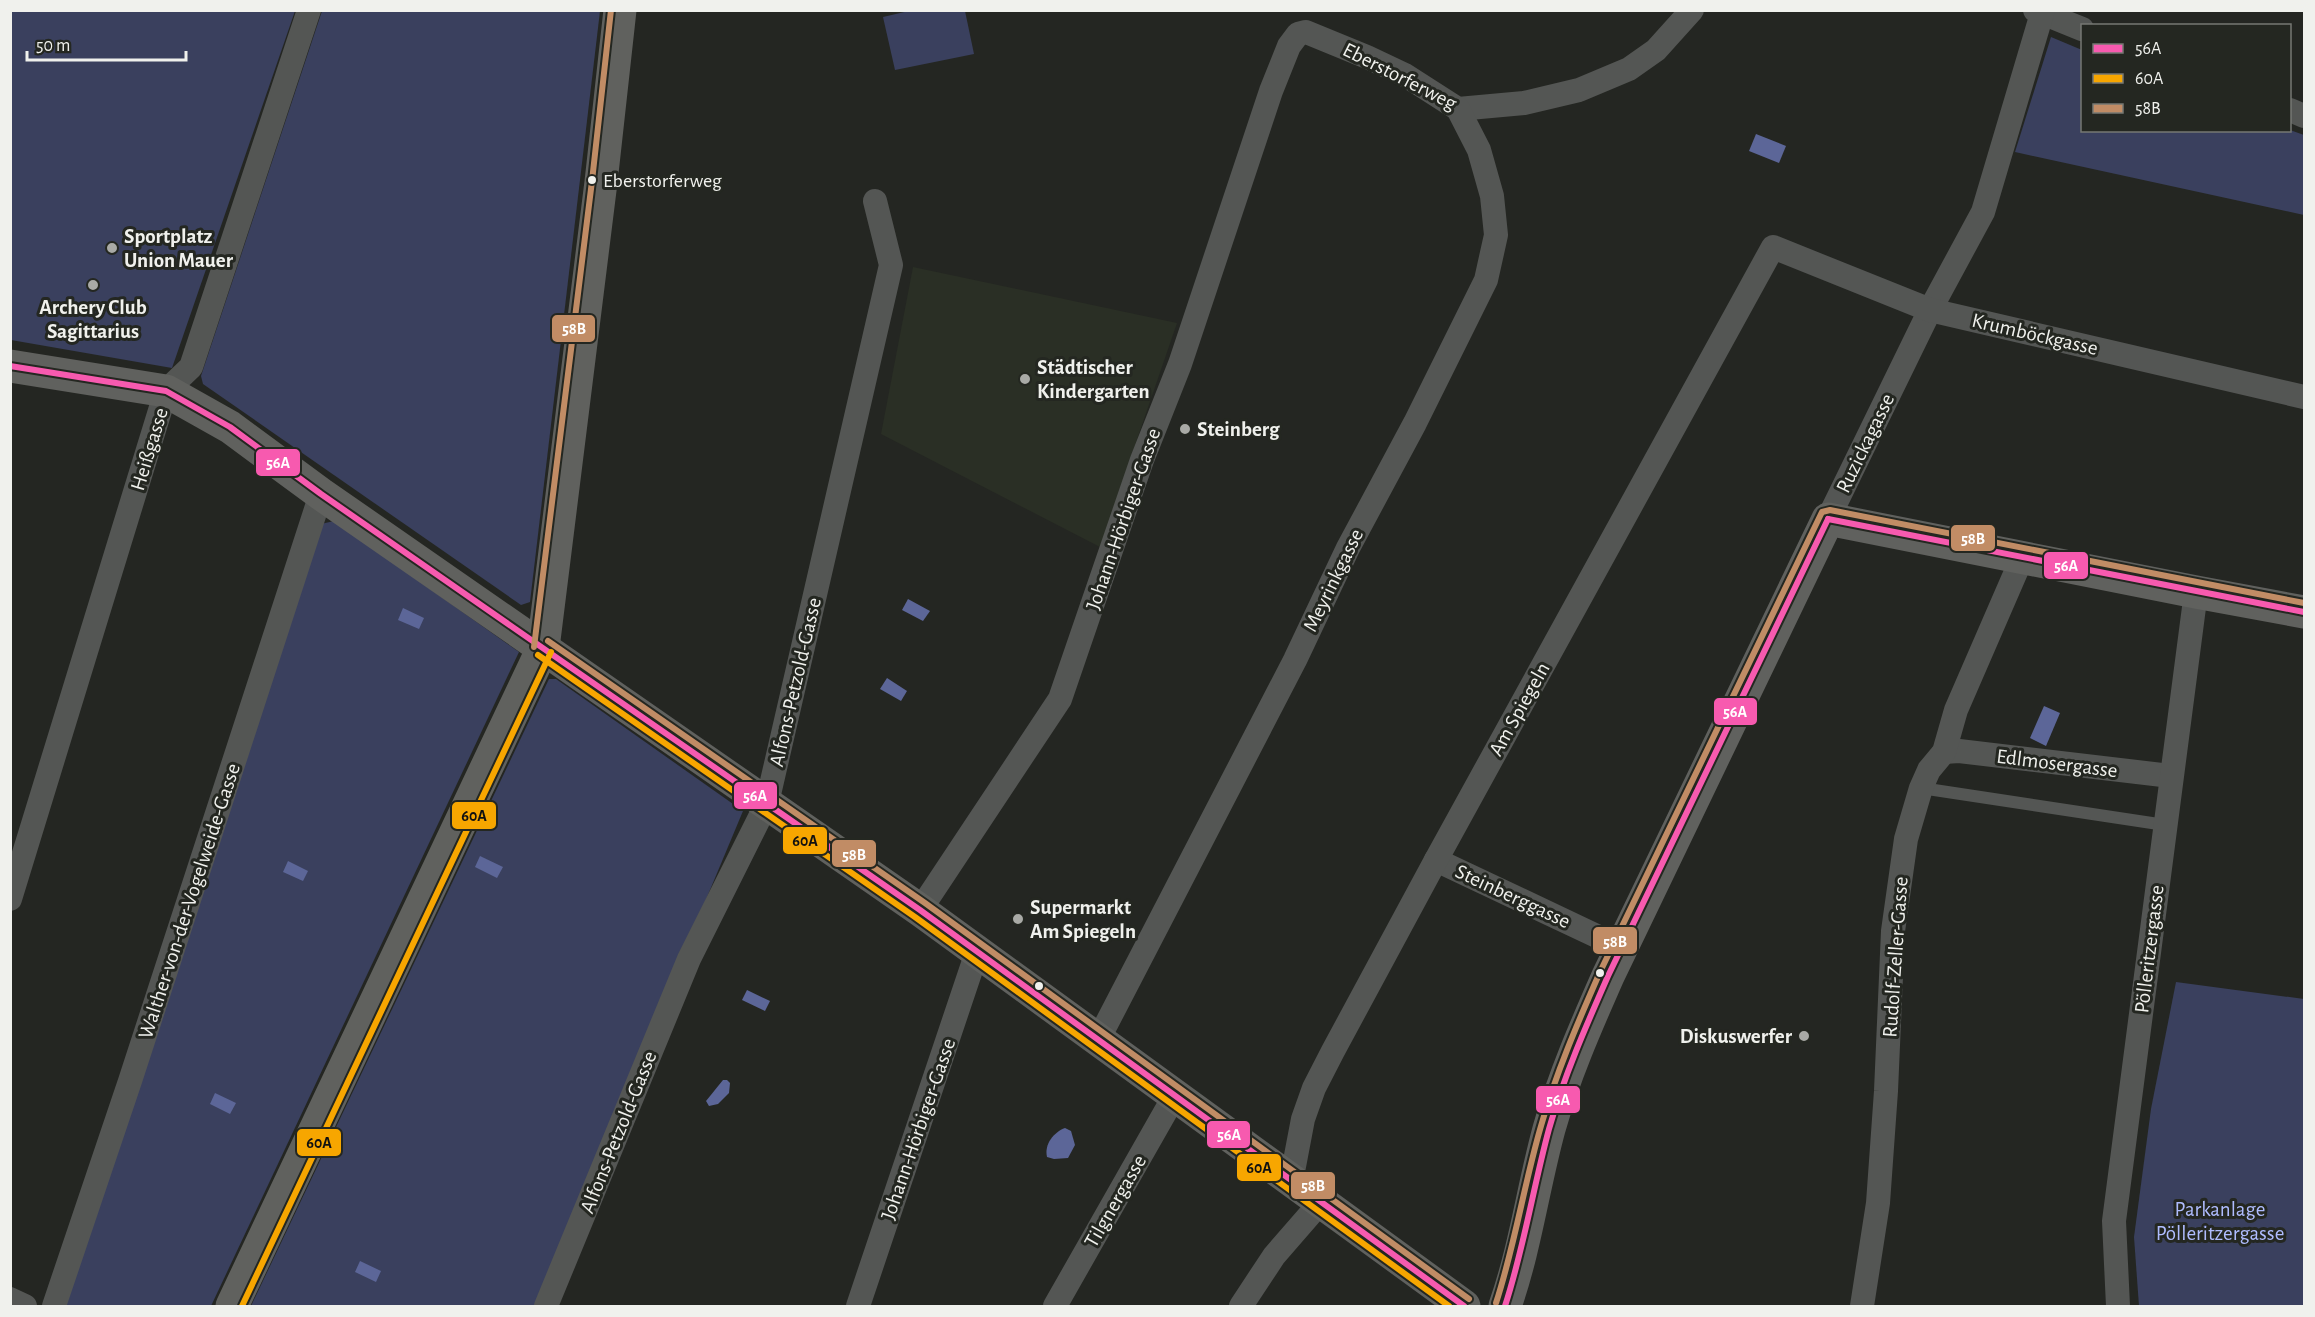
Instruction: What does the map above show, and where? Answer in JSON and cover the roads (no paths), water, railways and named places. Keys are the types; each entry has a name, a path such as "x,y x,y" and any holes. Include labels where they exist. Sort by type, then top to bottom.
{"street":[{"name":"Heißgasse","path":"10,899 166,391 191,367 309,10"},
{"path":"232,1306 543,648 620,10"},
{"name":"Eberstorferweg","path":"1298,34 1306,32 1367,57 1405,75 1458,109 1521,103 1579,90 1629,69 1656,50 1692,10"},
{"path":"2040,12 2081,29"},
{"name":"Ruzickagasse","path":"1505,1306 1514,1279 1549,1129 1584,1030 1828,519 1930,310 1983,212 2040,12"},
{"name":"Johann-Hörbiger-Gasse","path":"920,910 1060,699 1142,460 1180,364 1271,91 1289,46 1298,34"},
{"name":"Meyrinkgasse","path":"1098,1040 1295,660 1348,548 1415,423 1486,279 1496,235 1492,196 1479,150 1458,109"},
{"name":"Alfons-Petzold-Gasse","path":"546,1306 689,959 767,803 891,265 875,201"},
{"name":"Krumböckgasse","path":"1773,247 1930,310 2304,397"},
{"name":"Am Spiegeln","path":"1291,1182 1303,1119 1314,1088 1436,860 1773,247"},
{"path":"10,366 166,391 230,427 321,494 920,910 1464,1306"},
{"name":"Walther-von-der-Vogelweide-Gasse","path":"54,1306 130,1081 321,494"},
{"path":"1828,519 2304,612"},
{"name":"Rudolf-Zeller-Gasse","path":"1862,1306 1878,1203 1895,913 1906,839 1921,788 1929,770 1944,752 1956,710 2022,558"},
{"name":"Pölleritzergasse","path":"2118,1306 2114,1221 2170,776 2196,592"},
{"name":"Edlmosergasse","path":"1944,752 1959,751 2170,776"},
{"name":"Steinberggasse","path":"1436,860 1622,948"},
{"name":"Johann-Hörbiger-Gasse","path":"858,1306 977,952"},
{"name":"Tilgnergasse","path":"1055,1306 1175,1095"},
{"path":"1241,1306 1274,1256 1320,1203"},
{"path":"10,1299 25,1306"}],"lane":[{"path":"1921,788 2165,825"}],"place":[{"name":"Eberstorferweg","path":"592,180"},
{"name":"Sportplatz Union Mauer","path":"112,248"},
{"name":"Archery Club Sagittarius","path":"93,285"},
{"name":"Städtischer Kindergarten","path":"1025,379"},
{"name":"Steinberg","path":"1185,429"},
{"name":"Supermarkt Am Spiegeln","path":"1018,919"},
{"name":"Diskuswerfer","path":"1804,1036"}],"park label":[{"name":"Parkanlage Pölleritzergasse","path":"2220,1221"}]}
